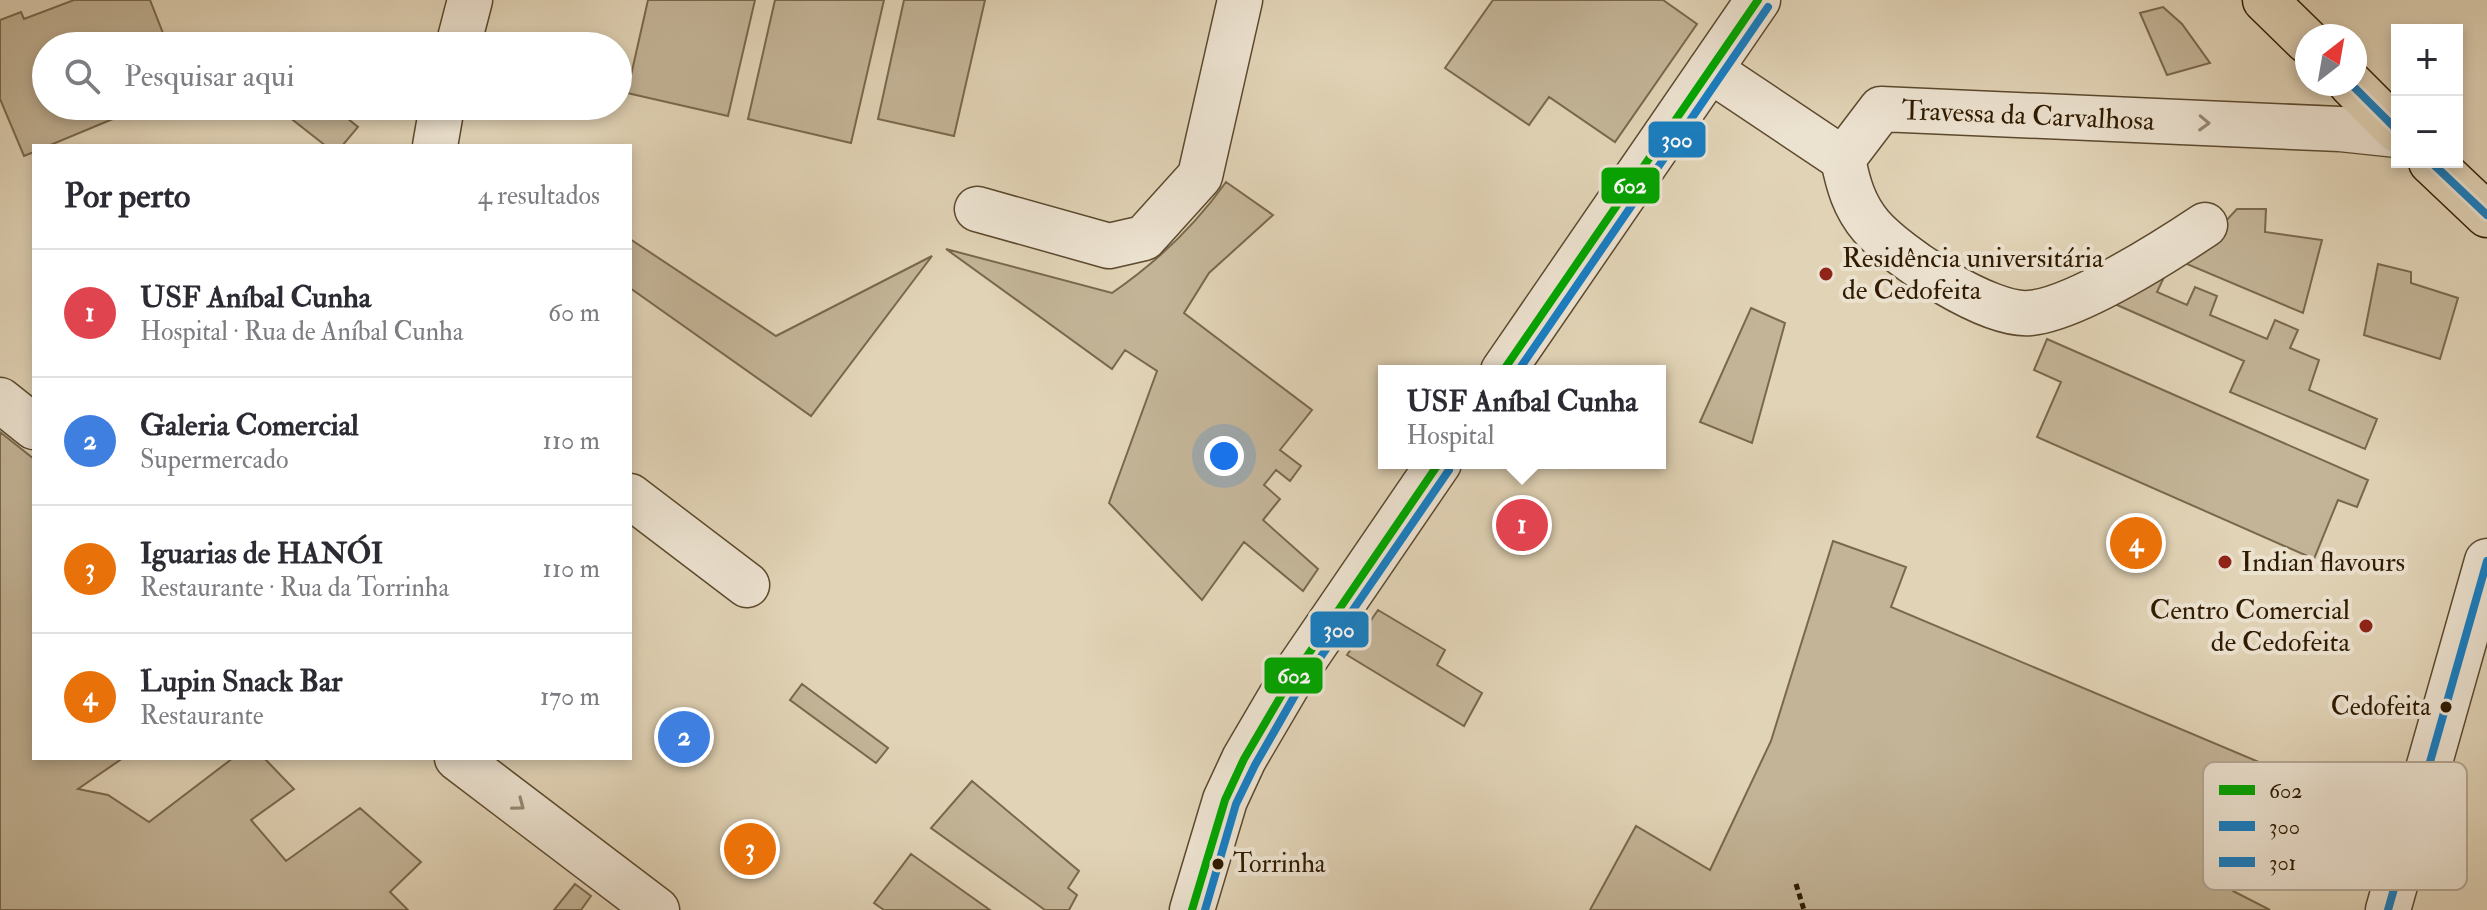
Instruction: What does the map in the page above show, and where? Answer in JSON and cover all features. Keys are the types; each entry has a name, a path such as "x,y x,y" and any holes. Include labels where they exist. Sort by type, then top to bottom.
{"main road":[{"path":"2265,0 2295,29"},
{"path":"2362,96 2391,126"},
{"path":"2437,168 2487,215"}],"street":[{"path":"462,32 470,0"},
{"path":"977,209 1109,246 1144,238 1200,176 1240,0"},
{"path":"1507,365 1710,70 1749,3"},
{"path":"1710,70 1843,159 1850,192 1871,226 1930,274 2011,312 2043,311 2086,292 2161,254 2205,225"},
{"name":"Travessa da Carvalhosa","path":"1843,159 1881,109 2391,132"},
{"path":"435,144 440,120"},
{"path":"0,400 32,425"},
{"path":"1192,910 1225,800 1244,759 1288,684 1435,469"},
{"path":"632,498 747,585"},
{"path":"2438,762 2487,561"},
{"path":"460,760 657,910"}],"path":[{"path":"1796,884 1804,910"}],"shaded area":[{"path":"74,0 150,0 163,32 32,32 32,120 110,120 53,144 32,144 32,153 24,156 0,99 0,20 21,12 24,19"},
{"path":"648,0 755,0 728,116 632,94 632,71"},
{"path":"775,0 884,0 851,143 748,119"},
{"path":"904,0 985,0 954,136 878,119"},
{"path":"1493,0 1663,0 1697,24 1615,142 1549,97 1529,125 1445,68"},
{"path":"2163,7 2182,24 2210,63 2167,75 2140,13"},
{"path":"293,120 349,120 358,127 344,144 323,144"},
{"path":"1226,182 1273,215 1209,273 1184,313 1312,410 1280,450 1301,466 1290,481 1276,470 1264,485 1280,499 1263,520 1318,569 1303,591 1244,542 1202,600 1109,503 1157,371 1125,350 1112,369 946,249 1112,293 1174,243"},
{"path":"2237,209 2266,209 2265,232 2322,240 2303,313 2173,258 2157,292 2187,305 2195,287 2217,296 2210,315 2267,339 2275,320 2298,330 2290,348 2319,360 2309,390 2377,419 2365,449 2230,392 2244,361 2099,297 2222,225"},
{"path":"632,240 776,336 932,256 811,416 632,289"},
{"path":"2378,264 2411,272 2411,283 2458,298 2440,359 2364,335"},
{"path":"1751,308 1785,323 1752,443 1700,422"},
{"path":"2047,339 2368,480 2357,507 2338,500 2314,559 2037,437 2061,382 2034,370"},
{"path":"0,432 32,457 32,760 120,760 78,789 108,795 149,822 230,760 266,760 294,789 251,820 286,861 360,808 421,862 390,892 408,910 0,910"},
{"path":"1833,541 1906,567 1891,607 2259,762 2203,762 2203,890 2233,890 2270,910 1590,910 1636,826 1710,870 1771,741"},
{"path":"1378,610 1445,650 1437,665 1482,693 1464,726 1347,655"},
{"path":"802,684 888,748 876,763 790,700"},
{"path":"972,781 1079,871 1068,888 1077,895 1069,910 1045,910 931,828"},
{"path":"911,854 990,910 884,910 874,903"},
{"path":"575,884 591,896 581,910 554,910"}],"transit line":[{"name":"602","path":"1507,365 1758,0"},
{"name":"300","path":"1522,365 1768,7"},
{"name":"301","path":"2363,96 2391,124"},
{"name":"301","path":"2437,168 2487,215"},
{"name":"602","path":"1192,910 1225,800 1244,759 1288,684 1435,469"},
{"name":"300","path":"1205,910 1236,804 1255,765 1298,690 1449,470"},
{"name":"301","path":"2430,762 2487,561"},
{"name":"301","path":"2388,910 2394,890"}],"place":[{"name":"Residência universitária de Cedofeita","path":"1826,274"},
{"name":"USF Aníbal Cunha","path":"1522,525"},
{"name":"Lupin Snack Bar","path":"2136,543"},
{"name":"Indian flavours","path":"2225,562"},
{"name":"Centro Comercial de Cedofeita","path":"2366,626"},
{"name":"Cedofeita","path":"2446,707"},
{"name":"Galeria Comercial","path":"684,737"},
{"name":"Iguarias de HANÓI","path":"750,849"},
{"name":"Torrinha","path":"1218,864"}]}
